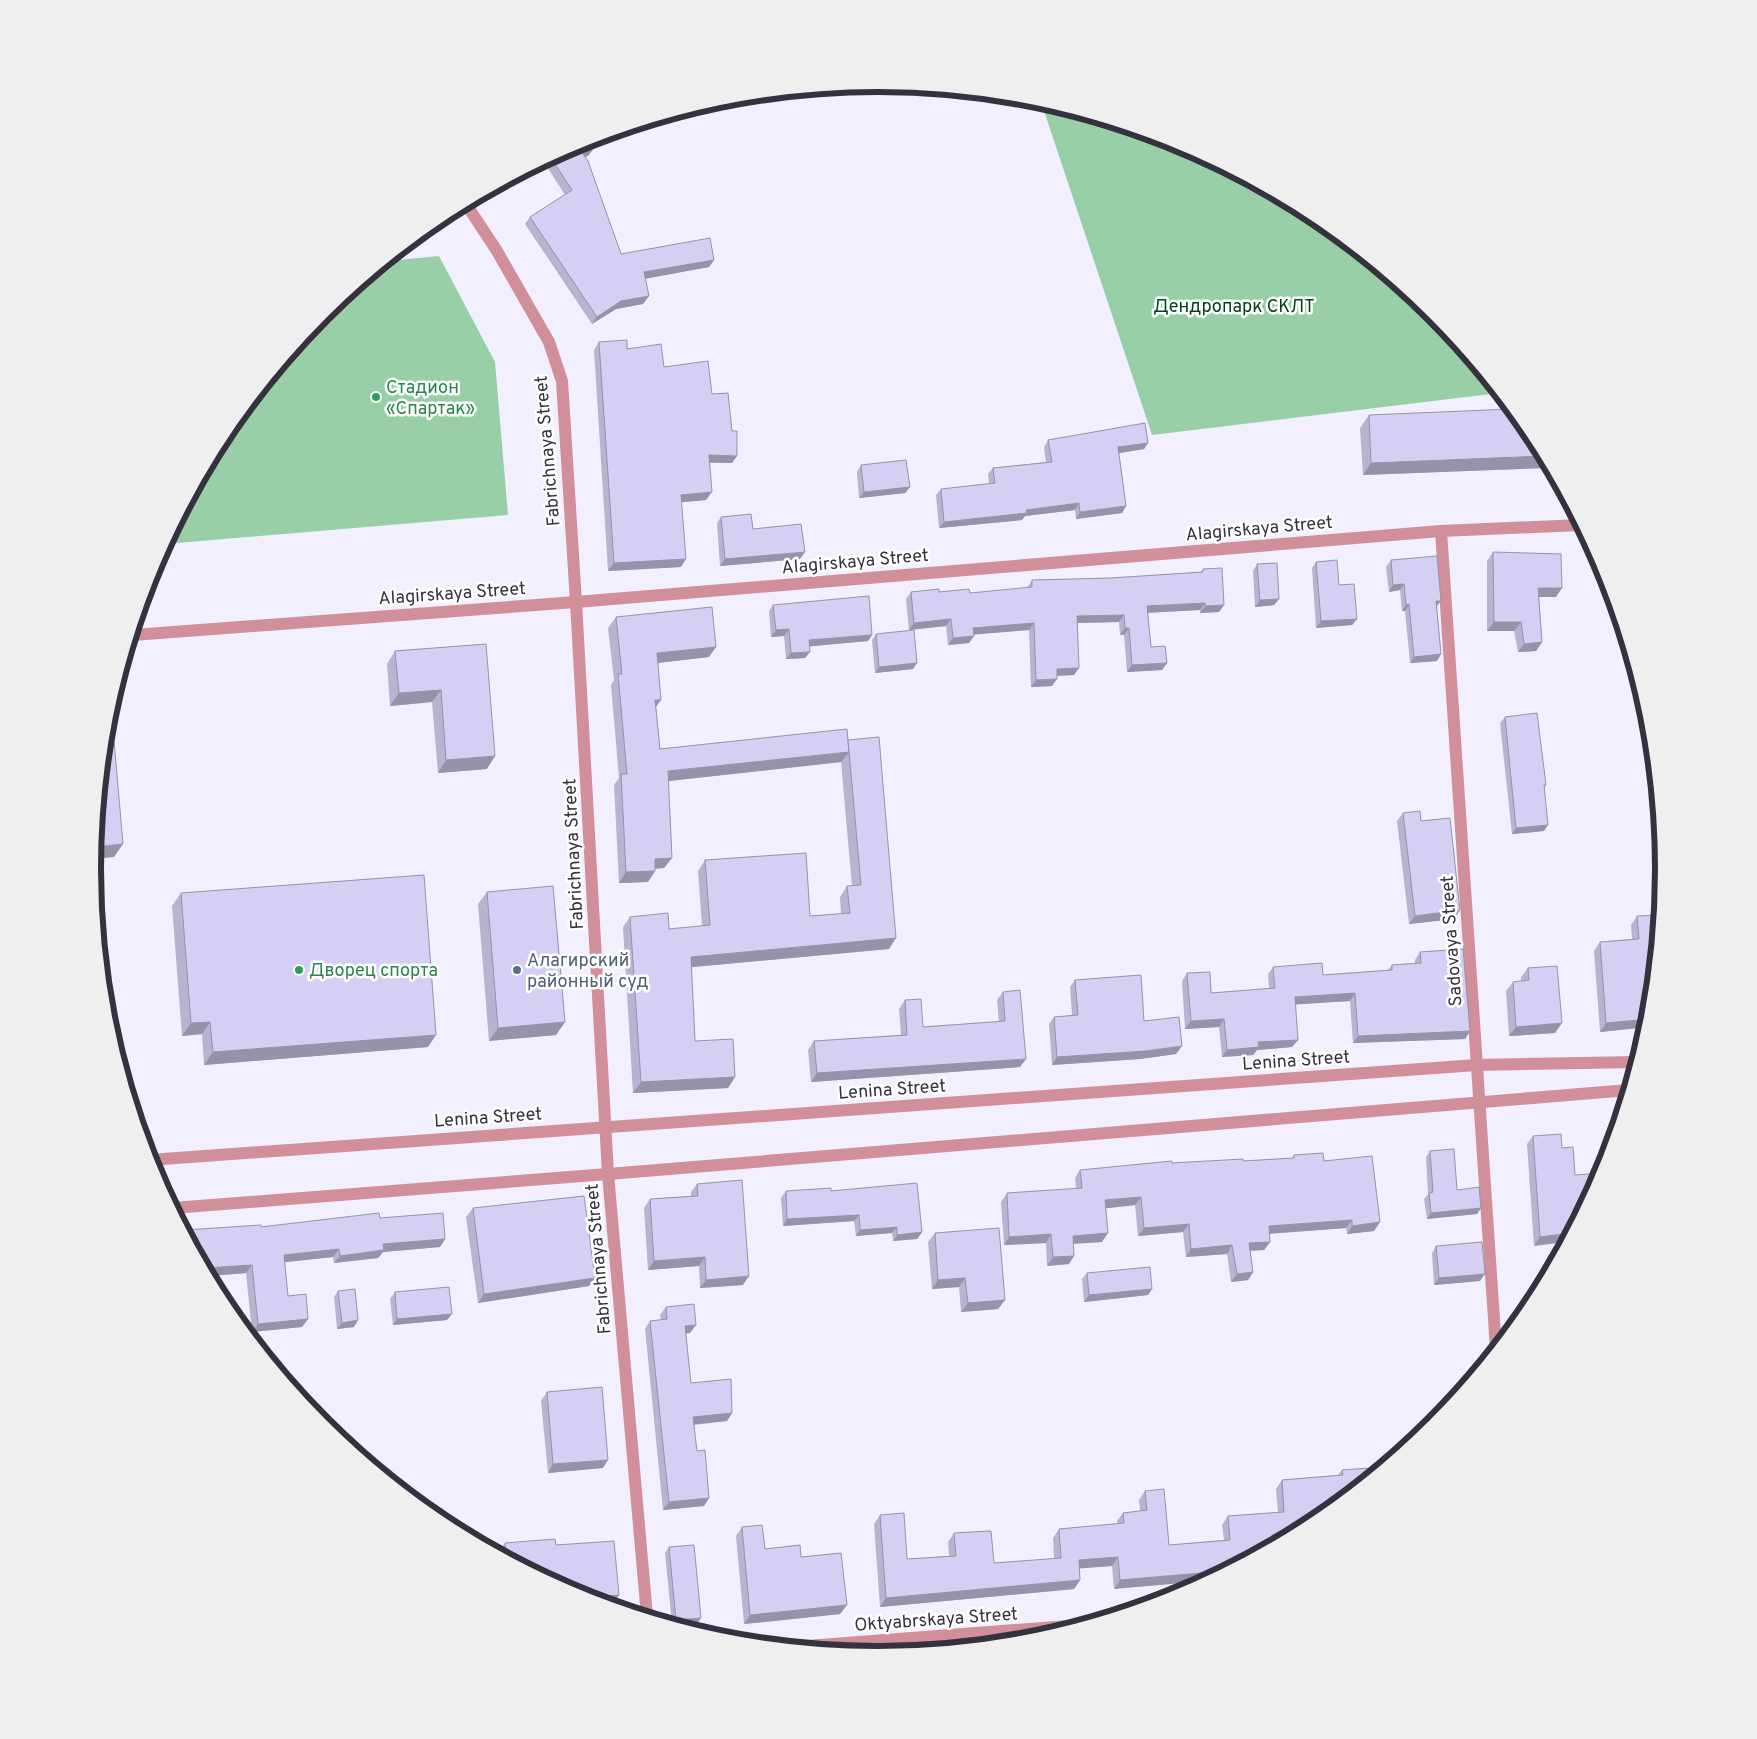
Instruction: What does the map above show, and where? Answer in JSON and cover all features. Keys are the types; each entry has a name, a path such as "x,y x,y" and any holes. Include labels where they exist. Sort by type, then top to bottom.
{"street":[{"name":"Fabrichnaya Street","path":"470,209 497,251 549,342 562,381 608,1174 647,1610"},
{"name":"Alagirskaya Street","path":"138,635 576,602 1441,531 1575,525"},
{"name":"Sadovaya Street","path":"1441,531 1496,1342"},
{"name":"Lenina Street","path":"158,1159 1477,1065 1631,1062"},
{"path":"179,1207 1623,1090"},
{"name":"Oktyabrskaya Street","path":"825,1645 1049,1627"}],"green space":[{"name":"Дендропарк СКЛТ","path":"1044,110 1128,134 1176,152 1222,173 1310,223 1352,253 1391,285 1463,357 1493,394 1152,435"},
{"name":"Стадион «Спартак»","path":"439,256 495,362 508,515 174,543 206,481 232,438 262,396 294,357 329,320 366,285 396,260"}],"building":[{"path":"594,147 583,154 588,161 621,254 710,238 714,260 644,272 649,296 621,301 597,317 530,217 572,190 555,164"},
{"path":"627,340 627,349 661,344 664,367 708,361 712,394 728,393 732,431 737,431 737,456 709,455 712,492 681,495 686,559 614,563 599,342"},
{"path":"1505,409 1536,456 1371,463 1369,415"},
{"path":"1145,423 1148,443 1118,447 1126,506 1080,512 1079,503 1026,510 1027,513 944,522 941,489 995,483 993,468 1052,462 1048,440"},
{"path":"906,460 910,487 864,492 861,465"},
{"path":"751,514 753,529 801,524 805,552 725,559 721,517"},
{"path":"1493,552 1561,554 1562,588 1538,588 1542,642 1524,644 1521,622 1494,622"},
{"path":"1437,556 1441,601 1436,601 1441,654 1414,657 1409,604 1406,605 1404,584 1393,585 1391,560"},
{"path":"1337,560 1339,585 1354,584 1357,619 1321,621 1316,562"},
{"path":"1277,563 1279,599 1260,600 1257,564"},
{"path":"1222,568 1224,605 1205,606 1205,603 1147,606 1151,647 1165,646 1167,663 1132,665 1129,628 1125,628 1124,615 1077,616 1079,668 1057,669 1057,679 1036,680 1034,623 973,628 974,636 953,638 951,619 914,623 911,592 939,589 939,592 969,589 970,593 1032,587 1032,580 1111,578 1203,572 1203,569"},
{"path":"869,596 872,635 809,640 810,652 791,653 789,629 776,630 773,605"},
{"path":"712,607 716,647 657,653 661,700 655,700 660,749 847,729 849,752 668,771 672,858 655,859 655,871 626,872 621,774 627,774 618,674 622,674 616,617"},
{"path":"914,630 917,663 879,667 876,634"},
{"path":"486,644 495,756 446,760 441,690 399,693 395,651"},
{"path":"1537,713 1546,785 1544,785 1548,825 1516,828 1505,717"},
{"path":"113,734 123,844 102,846 108,768"},
{"path":"879,737 896,938 691,957 695,1041 733,1039 735,1077 641,1082 630,917 668,913 669,929 710,925 705,860 806,853 810,916 850,913 847,886 861,885 848,740"},
{"path":"1420,811 1421,821 1450,818 1460,910 1415,916 1403,813"},
{"name":"Дворец спорта","path":"424,875 436,1035 213,1052 210,1022 191,1023 181,893"},
{"name":"Алагирский районный суд","path":"553,886 565,1022 498,1028 487,892"},
{"path":"1654,915 1649,971 1641,1020 1606,1023 1600,942 1639,939 1637,916"},
{"path":"1463,949 1470,1031 1358,1036 1355,993 1295,997 1298,1040 1258,1042 1259,1047 1227,1050 1224,1019 1191,1021 1187,973 1210,972 1211,993 1275,988 1273,967 1322,963 1323,975 1392,970 1392,965 1421,963 1420,952"},
{"path":"1557,966 1562,1023 1516,1027 1513,982 1529,980 1528,968"},
{"path":"1141,975 1144,1021 1179,1017 1182,1046 1146,1051 1057,1057 1054,1017 1078,1015 1075,980"},
{"path":"1020,990 1026,1059 817,1073 814,1041 907,1035 905,1000 921,999 923,1027 1005,1021 1003,992"},
{"path":"1561,1134 1562,1148 1573,1147 1575,1175 1593,1174 1564,1234 1540,1237 1533,1136"},
{"path":"1454,1149 1457,1190 1479,1187 1481,1208 1431,1213 1429,1193 1433,1192 1430,1151"},
{"path":"1323,1153 1324,1161 1372,1156 1380,1222 1352,1226 1352,1220 1269,1226 1270,1242 1249,1243 1253,1272 1237,1274 1232,1245 1191,1249 1189,1224 1144,1228 1141,1197 1105,1200 1108,1233 1073,1236 1074,1256 1053,1257 1051,1234 1009,1237 1007,1193 1082,1188 1080,1170 1172,1161 1172,1163 1294,1158 1294,1155"},
{"path":"742,1180 749,1276 706,1280 705,1257 654,1261 650,1199 698,1196 697,1184"},
{"path":"917,1183 922,1232 897,1235 897,1227 860,1230 859,1215 787,1219 786,1191 831,1188 831,1191"},
{"path":"584,1196 595,1278 484,1294 473,1208"},
{"path":"379,1213 380,1218 443,1213 445,1239 383,1244 384,1250 340,1256 339,1249 284,1255 288,1296 306,1294 308,1319 258,1324 252,1265 212,1268 191,1230 261,1225 261,1227"},
{"path":"999,1228 1005,1300 968,1303 965,1278 938,1280 935,1233"},
{"path":"1482,1242 1485,1274 1439,1278 1436,1246"},
{"path":"1150,1267 1152,1289 1089,1295 1087,1273"},
{"path":"449,1287 452,1314 397,1319 395,1292"},
{"path":"355,1289 358,1320 342,1323 338,1291"},
{"path":"694,1304 696,1325 685,1326 691,1383 731,1379 732,1413 693,1417 697,1451 705,1450 709,1498 669,1502 650,1321 667,1319 666,1307"},
{"path":"602,1387 608,1460 553,1464 547,1392"},
{"path":"1374,1468 1310,1516 1267,1542 1208,1572 1120,1580 1118,1557 1079,1560 1080,1580 886,1598 880,1515 904,1513 907,1559 956,1556 954,1533 991,1531 994,1563 1061,1558 1059,1529 1124,1523 1123,1513 1147,1510 1145,1491 1164,1489 1169,1545 1230,1540 1228,1516 1284,1512 1282,1480 1343,1475 1342,1470"},
{"path":"762,1525 765,1549 800,1545 801,1557 841,1553 847,1605 750,1615 742,1527"},
{"path":"555,1539 556,1545 614,1541 619,1595 606,1596 581,1587 506,1550 505,1543"},
{"path":"694,1545 701,1618 676,1620 669,1547"}],"place":[{"name":"Стадион «Спартак»","path":"376,397"},
{"name":"Дворец спорта","path":"299,970"},
{"name":"Алагирский районный суд","path":"517,970"}]}
